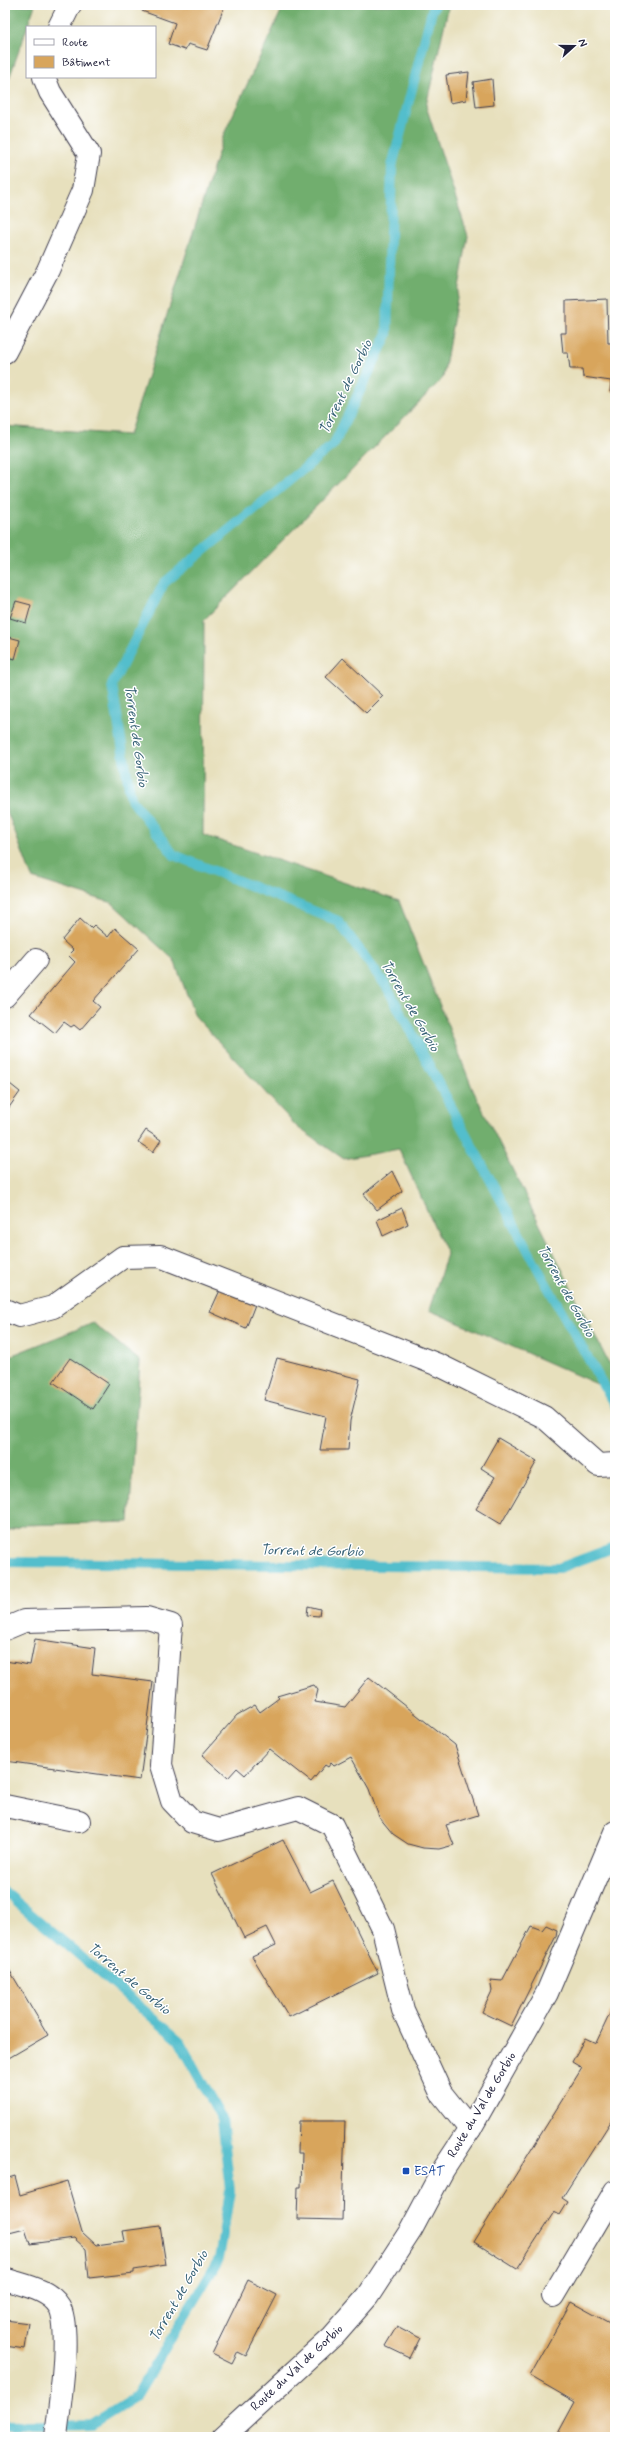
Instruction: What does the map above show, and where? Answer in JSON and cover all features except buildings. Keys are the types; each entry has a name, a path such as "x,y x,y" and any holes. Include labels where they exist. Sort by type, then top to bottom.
{"street":[{"path":"60,26 70,5"},
{"path":"5,352 48,270 83,190 89,154 50,92 44,78"},
{"path":"5,996 36,960"},
{"path":"5,1310 19,1316 53,1307 123,1257 160,1256 441,1366 544,1417 598,1465 615,1464"},
{"path":"5,1629 24,1621 147,1618 171,1625 160,1765 172,1801 192,1822 219,1830 298,1808 332,1825 383,1929 403,2010 442,2093 470,2129"},
{"path":"5,1806 79,1821"},
{"name":"Route du Val de Gorbio","path":"223,2437 333,2336 368,2296 411,2230 443,2170 470,2129 547,1993 615,1832"},
{"path":"553,2296 615,2191"},
{"path":"5,2279 42,2291 59,2306 65,2330 56,2437"}],"green space":[{"path":"5,5 35,5 28,26 26,26 26,30 5,90"},
{"path":"284,5 449,5 426,106 468,236 443,378 204,620 203,835 399,901 473,1090 615,1376 615,1392 429,1310 447,1254 399,1149 344,1159 297,1127 195,1016 174,960 112,903 32,878 5,806 5,426 129,435 224,134"},
{"path":"93,1323 140,1361 129,1522 23,1525 5,1532 5,1358"}],"waterway":[{"name":"Torrent de Gorbio","path":"435,5 432,11 392,166 387,335 334,444 164,583 112,685 131,799 174,855 338,921 387,987 544,1280 615,1406"},
{"name":"Torrent de Gorbio","path":"5,1562 559,1568 615,1547"},
{"name":"Torrent de Gorbio","path":"5,1892 179,2040 222,2119 230,2191 219,2259 136,2396 91,2424 5,2426"}],"place":[{"name":"ESAT","path":"406,2171"}]}
